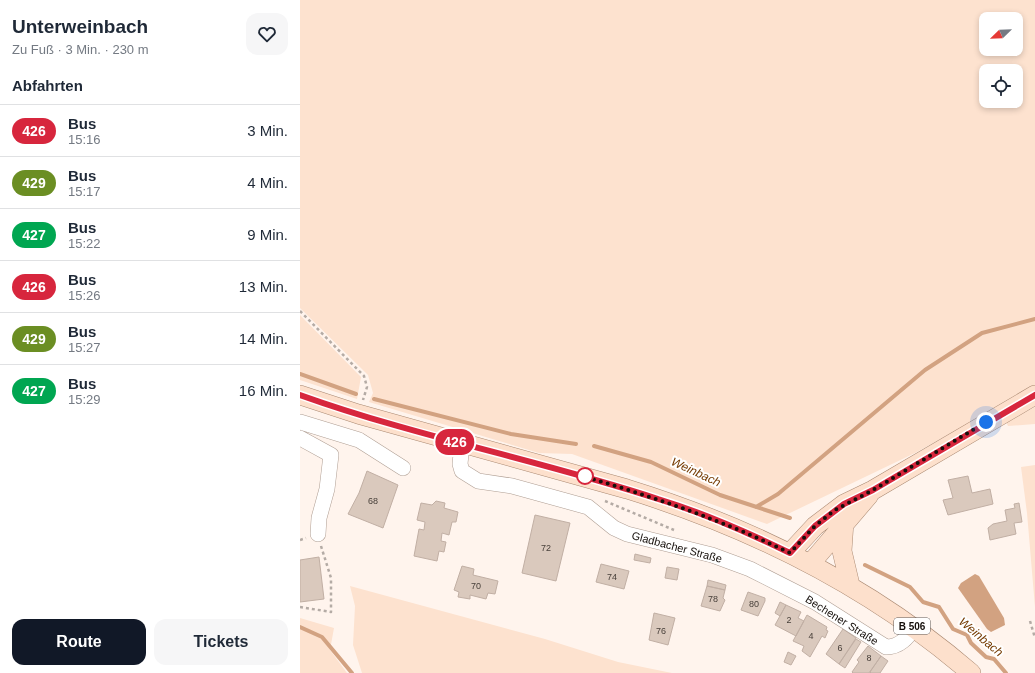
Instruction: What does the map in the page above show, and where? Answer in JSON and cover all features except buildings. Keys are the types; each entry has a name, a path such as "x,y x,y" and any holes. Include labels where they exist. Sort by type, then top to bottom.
{"main road":[{"path":"790,553 826,516 844,504 873,490 1035,395"},
{"name":"B 506","path":"300,396 462,444 579,475 659,499 714,519 790,553 850,585 915,627 971,673"},
{"path":"810,563 873,490"},
{"path":"844,522 842,551 850,585"}],"lane":[{"path":"300,422 359,440 403,468"},
{"path":"300,438 331,455 327,489 319,518 318,534"},
{"name":"Gladbacher Straße","path":"462,444 460,464 462,472 478,481 519,488 588,507 614,528 627,534 712,555 750,569 786,587"},
{"name":"Bechener Straße","path":"786,587 841,618 886,647 891,647 904,641 915,627"}],"path":[{"path":"300,311 364,376 367,387 358,414"},
{"path":"300,607 331,612 331,578 318,534"},
{"path":"1030,621 1035,638"}],"shaded area":[{"path":"300,0 1035,0 1035,387 915,453 767,524 572,454 539,453 369,402 373,393 368,375 300,308"},
{"path":"300,315 361,377 357,399 300,380"},
{"path":"1035,407 1035,424 1008,426 1006,422"},
{"path":"1035,465 1035,607 1027,513 1021,467"},
{"path":"975,574 979,576 1004,618 1005,625 991,632 987,629 958,588 961,583"},
{"path":"350,586 545,639 618,662 672,673 362,673 353,645 355,606"},
{"path":"300,618 334,628 330,650 347,673 300,673"}],"waterway":[{"path":"756,507 778,494 925,370 982,333 1035,319"},
{"name":"Weinbach","path":"300,374 356,394"},
{"name":"Weinbach","path":"374,399 511,434 576,444"},
{"name":"Weinbach","path":"594,446 651,462 720,495 790,518"},
{"name":"Weinbach","path":"865,565 910,587 923,602 939,607 953,629 967,635 971,643 986,657 994,659 1006,673"},
{"path":"300,627 322,637 352,673"}],"bus line":[{"name":"426","path":"300,395 358,414 462,444 579,475 659,499 707,516 790,553 826,516 844,504 873,490 986,422 1035,395"}],"route":[{"path":"585,476 579,475 659,499 707,516 790,553 826,516 844,504 873,490 986,422"}]}
